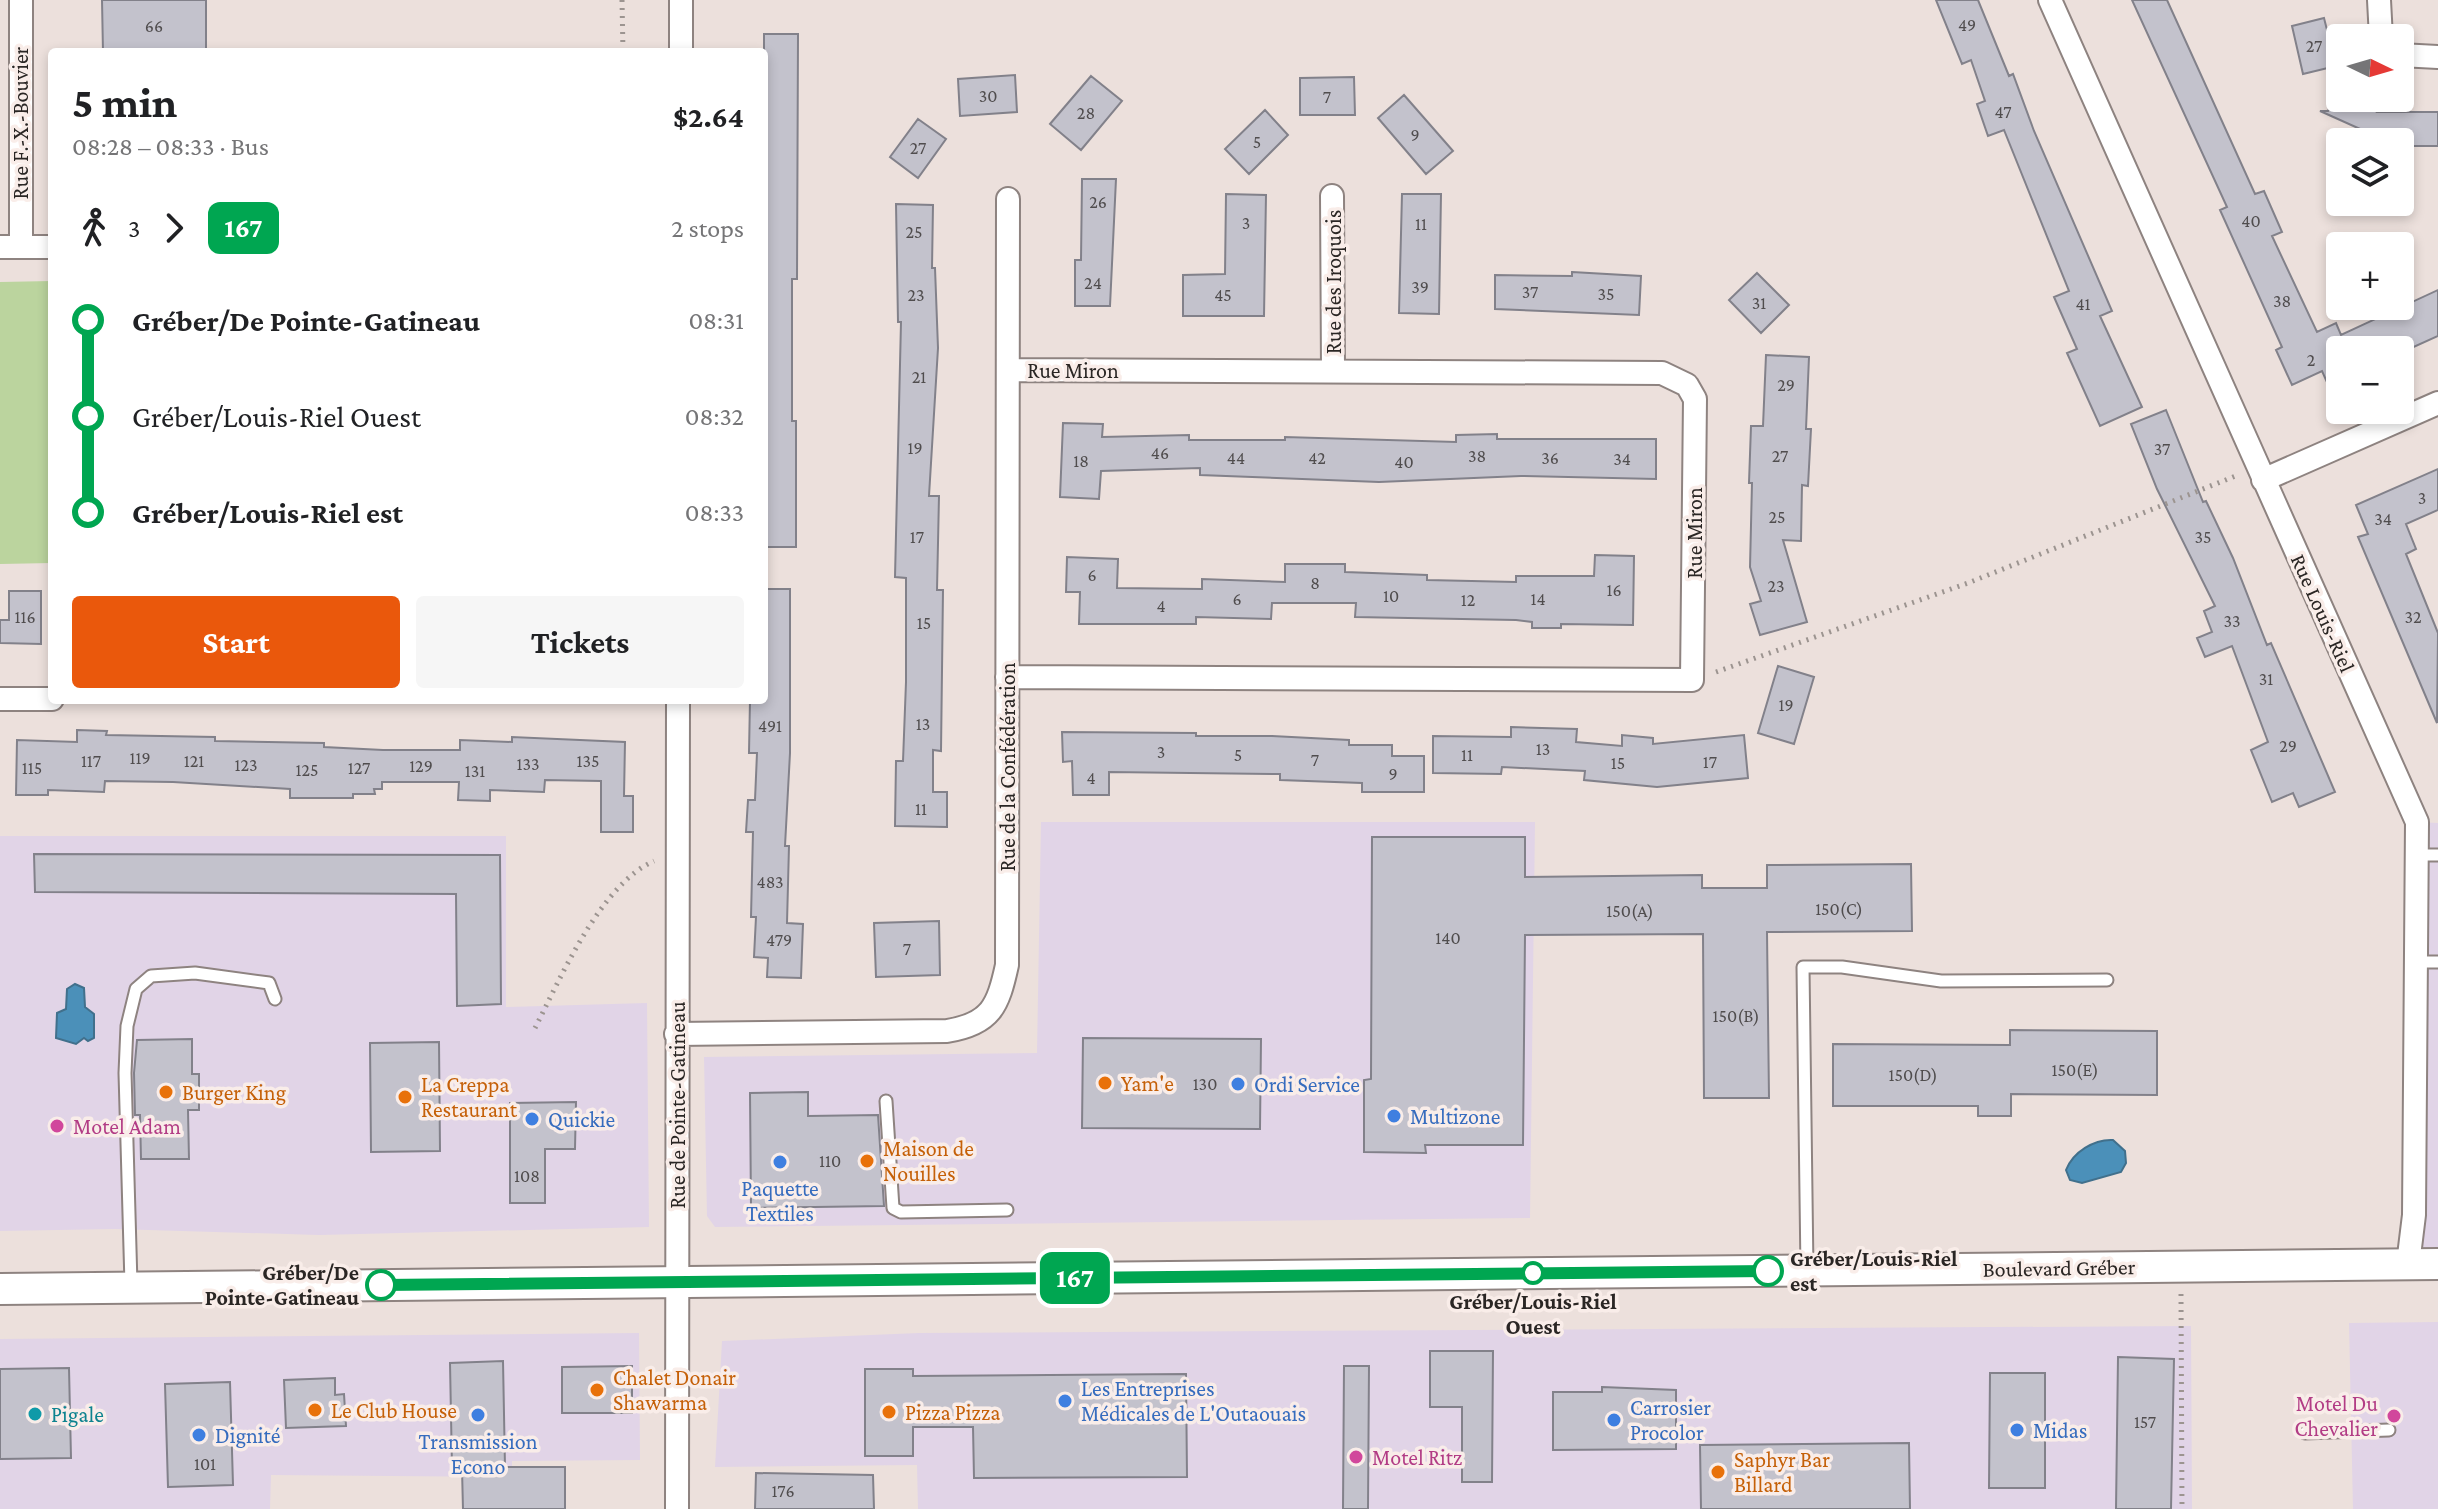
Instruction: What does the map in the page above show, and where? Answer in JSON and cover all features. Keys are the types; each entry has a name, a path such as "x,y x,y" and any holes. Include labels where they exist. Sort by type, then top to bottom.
{"main road":[{"name":"Boulevard Gréber","path":"0,1289 2423,1264"}],"street":[{"name":"Rue F.-X.-Bouvier","path":"10,247 21,0"},
{"path":"681,0 681,48"},
{"name":"Rue Louis-Riel","path":"2050,0 2414,813 2429,855 2428,962 2414,1215 2423,1264"},
{"path":"2379,0 2380,24"},
{"path":"2414,56 2438,57"},
{"name":"Rue des Iroquois","path":"1332,196 1333,369"},
{"name":"Rue de la Confédération","path":"676,1034 947,1031 970,1027 990,1014 1001,993 1007,965 1008,199"},
{"path":"10,247 48,247"},
{"name":"Rue Miron","path":"1008,370 1333,369 1662,373 1687,385 1695,399 1692,680"},
{"path":"2260,473 2438,403"},
{"path":"1007,677 1692,680"},
{"path":"0,699 48,699"},
{"name":"Rue de Pointe-Gatineau","path":"677,1509 678,704"}],"lane":[{"path":"1807,1271 1803,967 1842,967 1941,981 2107,980"},
{"path":"131,1288 125,1073 127,1026 136,989 151,976 195,973 269,983 275,999"},
{"path":"886,1101 893,1208 901,1212 1007,1210"},
{"path":"2305,1433 2389,1430"}],"path":[{"path":"622,0 623,48"},
{"path":"1692,680 1968,583 2260,473"},
{"path":"535,1028 562,975 606,904 633,870 654,861"},
{"path":"2181,1267 2182,1509"}],"shaded area":[{"path":"1041,822 1535,822 1530,1218 715,1227 707,1216 704,1057 1037,1053"},
{"path":"2417,822 2438,823 2438,1264 2408,1264"},
{"path":"0,836 506,836 506,1007 647,1003 649,1227 319,1235 115,1229 0,1231"},
{"name":"Motel Du Chevalier","path":"2438,1322 2438,1509 2353,1509 2349,1323"},
{"path":"2191,1326 2192,1509 918,1509 917,1465 715,1467 722,1341 919,1333"},
{"path":"639,1333 640,1460 512,1461 512,1477 271,1475 270,1509 0,1509 0,1339"}],"green space":[{"path":"48,281 48,563 0,564 0,282"}],"water":[{"path":"75,984 84,988 85,1007 94,1014 94,1038 88,1041 84,1038 76,1044 56,1038 57,1013 66,1009 67,989"},
{"path":"2113,1140 2125,1151 2126,1163 2121,1172 2082,1183 2070,1180 2066,1170 2079,1152 2092,1144"}],"building":[{"path":"102,0 206,0 206,48 103,48"},
{"path":"1936,0 1978,0 2009,76 2013,74 2034,131 2112,311 2100,316 2142,407 2100,426 2067,353 2077,349 2054,297 2069,291 2004,130 1988,136 1977,104 1985,101 1971,60 1962,64"},
{"path":"2132,0 2167,0 2255,194 2264,191 2282,232 2272,236 2317,332 2336,323 2341,335 2373,320 2414,320 2414,301 2438,290 2438,336 2414,347 2414,336 2326,336 2326,380 2322,371 2292,385 2276,350 2282,347 2220,210 2227,207"},
{"path":"2324,18 2326,68 2303,74 2292,26"},
{"path":"764,34 798,34 797,279 792,279 796,547 768,547 768,48 764,48"},
{"path":"1015,75 1017,112 960,116 958,79"},
{"path":"1091,76 1122,101 1081,150 1050,124"},
{"path":"1354,77 1355,115 1300,115 1300,78"},
{"path":"1404,95 1453,151 1426,174 1378,118"},
{"path":"1265,110 1288,135 1249,174 1225,149"},
{"path":"2320,111 2438,112 2438,146 2414,146 2414,128 2358,128"},
{"path":"918,119 946,139 918,178 890,157"},
{"path":"1082,179 1116,179 1110,306 1075,306 1075,260 1081,260"},
{"path":"1226,194 1266,195 1264,316 1183,316 1183,275 1225,274"},
{"path":"1402,194 1441,194 1439,314 1399,313"},
{"path":"896,204 933,205 932,268 935,268 938,348 929,496 939,496 937,590 943,590 941,751 933,750 933,792 947,792 947,827 895,826 896,761 903,761 906,682 906,578 895,577 901,322 898,322"},
{"path":"1572,272 1641,276 1639,315 1495,309 1495,275 1572,276"},
{"path":"1757,273 1789,305 1761,333 1729,300"},
{"path":"1766,355 1809,357 1806,429 1811,429 1808,486 1802,485 1801,541 1783,540 1807,622 1760,635 1750,604 1761,601 1750,567 1752,483 1749,483 1751,426 1763,426"},
{"path":"2166,410 2203,502 2206,501 2233,558 2267,645 2271,643 2335,792 2299,807 2293,793 2272,802 2251,750 2268,742 2232,646 2205,657 2197,638 2212,632 2204,611 2215,606 2157,489 2131,424"},
{"path":"1063,423 1103,424 1102,437 1189,435 1189,440 1285,440 1285,437 1456,442 1456,435 1497,434 1497,439 1656,439 1656,479 1521,476 1379,482 1200,475 1200,468 1101,471 1099,499 1060,497"},
{"path":"2438,469 2438,510 2406,524 2416,549 2406,554 2438,633 2437,723 2358,537 2368,534 2356,505"},
{"path":"1595,555 1634,556 1633,625 1561,624 1561,628 1532,628 1532,622 1516,620 1355,617 1356,603 1272,603 1271,619 1196,617 1196,624 1079,624 1080,592 1066,592 1067,557 1118,559 1117,588 1202,589 1202,579 1285,582 1285,564 1345,564 1345,572 1427,575 1427,580 1516,582 1516,576 1594,576"},
{"path":"768,589 790,589 790,753 785,846 789,846 787,923 803,924 801,978 767,977 768,958 754,957 756,917 751,917 753,832 746,832 748,800 755,800 757,753 749,753 750,704 768,704"},
{"path":"9,591 41,591 41,644 0,643 0,620 9,620"},
{"path":"1778,666 1814,677 1794,744 1758,733"},
{"path":"1511,727 1577,729 1576,742 1622,746 1622,735 1653,738 1653,744 1744,735 1748,778 1657,787 1584,780 1585,771 1502,767 1501,774 1433,773 1433,736 1511,737"},
{"path":"77,730 107,731 106,735 215,737 215,741 324,743 324,747 383,750 460,750 460,740 512,742 512,737 625,742 624,796 633,796 633,832 601,832 601,781 545,780 544,792 490,790 490,801 458,800 459,782 382,782 382,789 374,789 375,794 353,794 353,798 290,798 290,789 105,781 104,792 48,790 48,795 16,795 17,740 77,742"},
{"path":"1062,732 1196,733 1196,736 1272,736 1349,740 1349,745 1392,745 1392,756 1424,756 1424,792 1362,792 1362,783 1280,780 1280,774 1109,772 1109,795 1073,795 1072,761 1063,762"},
{"path":"1372,837 1525,837 1525,877 1702,875 1702,888 1767,888 1767,865 1911,864 1912,931 1767,932 1769,1098 1704,1098 1703,934 1525,935 1523,1145 1425,1145 1426,1153 1364,1152 1364,1080 1371,1079"},
{"path":"34,854 500,855 501,1004 457,1006 456,894 35,892"},
{"path":"939,921 940,975 876,977 874,923"},
{"path":"2010,1030 2157,1031 2157,1095 2011,1094 2011,1116 1978,1116 1978,1106 1833,1106 1833,1044 2010,1045"},
{"path":"1083,1038 1261,1039 1260,1129 1082,1128"},
{"name":"Burger King","path":"192,1039 192,1074 199,1074 199,1110 188,1110 189,1159 141,1159 140,1115 135,1115 137,1040"},
{"name":"La Creppa Restaurant","path":"439,1042 440,1151 371,1152 370,1043"},
{"path":"808,1092 808,1116 878,1115 884,1206 751,1208 750,1093"},
{"path":"576,1102 575,1149 545,1149 545,1203 510,1203 510,1103"},
{"path":"1430,1351 1493,1351 1492,1482 1462,1482 1462,1407 1430,1407"},
{"path":"2118,1357 2174,1359 2171,1509 2116,1509"},
{"path":"503,1361 505,1467 565,1467 565,1509 463,1509 462,1469 452,1469 450,1363"},
{"name":"Chalet Donair Shawarma","path":"632,1366 632,1413 562,1413 562,1367"},
{"name":"Motel Ritz","path":"1344,1366 1369,1366 1368,1509 1343,1509"},
{"name":"Pigale","path":"69,1368 71,1458 0,1459 0,1369"},
{"name":"Les Entreprises Médicales de L'Outaouais","path":"865,1369 913,1369 913,1376 1186,1374 1187,1477 974,1478 973,1427 913,1427 913,1456 865,1456"},
{"name":"Midas","path":"1990,1373 2045,1373 2045,1488 1989,1488"},
{"name":"Le Club House","path":"335,1378 335,1395 344,1394 346,1426 286,1428 284,1380"},
{"name":"Dignité","path":"230,1382 233,1485 168,1487 165,1384"},
{"name":"Carrosier Procolor","path":"1602,1387 1676,1390 1676,1449 1553,1450 1553,1392 1602,1392"},
{"path":"1909,1443 1910,1509 1701,1509 1700,1445"},
{"path":"756,1473 873,1475 874,1509 755,1509"}],"bus line":[{"name":"167","path":"381,1285 1768,1271"}],"place":[{"name":"Yam'e","path":"1105,1083"},
{"name":"Ordi Service","path":"1238,1084"},
{"name":"Burger King","path":"166,1092"},
{"name":"La Creppa Restaurant","path":"405,1097"},
{"name":"Multizone","path":"1394,1116"},
{"name":"Quickie","path":"532,1119"},
{"name":"Motel Adam","path":"57,1126"},
{"name":"Maison de Nouilles","path":"867,1161"},
{"name":"Paquette Textiles","path":"780,1162"},
{"name":"Gréber/Louis-Riel est","path":"1768,1271"},
{"name":"Gréber/Louis-Riel Ouest","path":"1533,1273"},
{"name":"Gréber/De Pointe-Gatineau","path":"381,1285"},
{"name":"Chalet Donair Shawarma","path":"597,1390"},
{"name":"Les Entreprises Médicales de L'Outaouais","path":"1065,1401"},
{"name":"Le Club House","path":"315,1410"},
{"name":"Pizza Pizza","path":"889,1412"},
{"name":"Pigale","path":"35,1414"},
{"name":"Transmission Econo","path":"478,1415"},
{"name":"Motel Du Chevalier","path":"2394,1416"},
{"name":"Carrosier Procolor","path":"1614,1420"},
{"name":"Midas","path":"2017,1430"},
{"name":"Dignité","path":"199,1435"},
{"name":"Motel Ritz","path":"1356,1457"},
{"name":"Saphyr Bar Billard","path":"1718,1472"}]}
